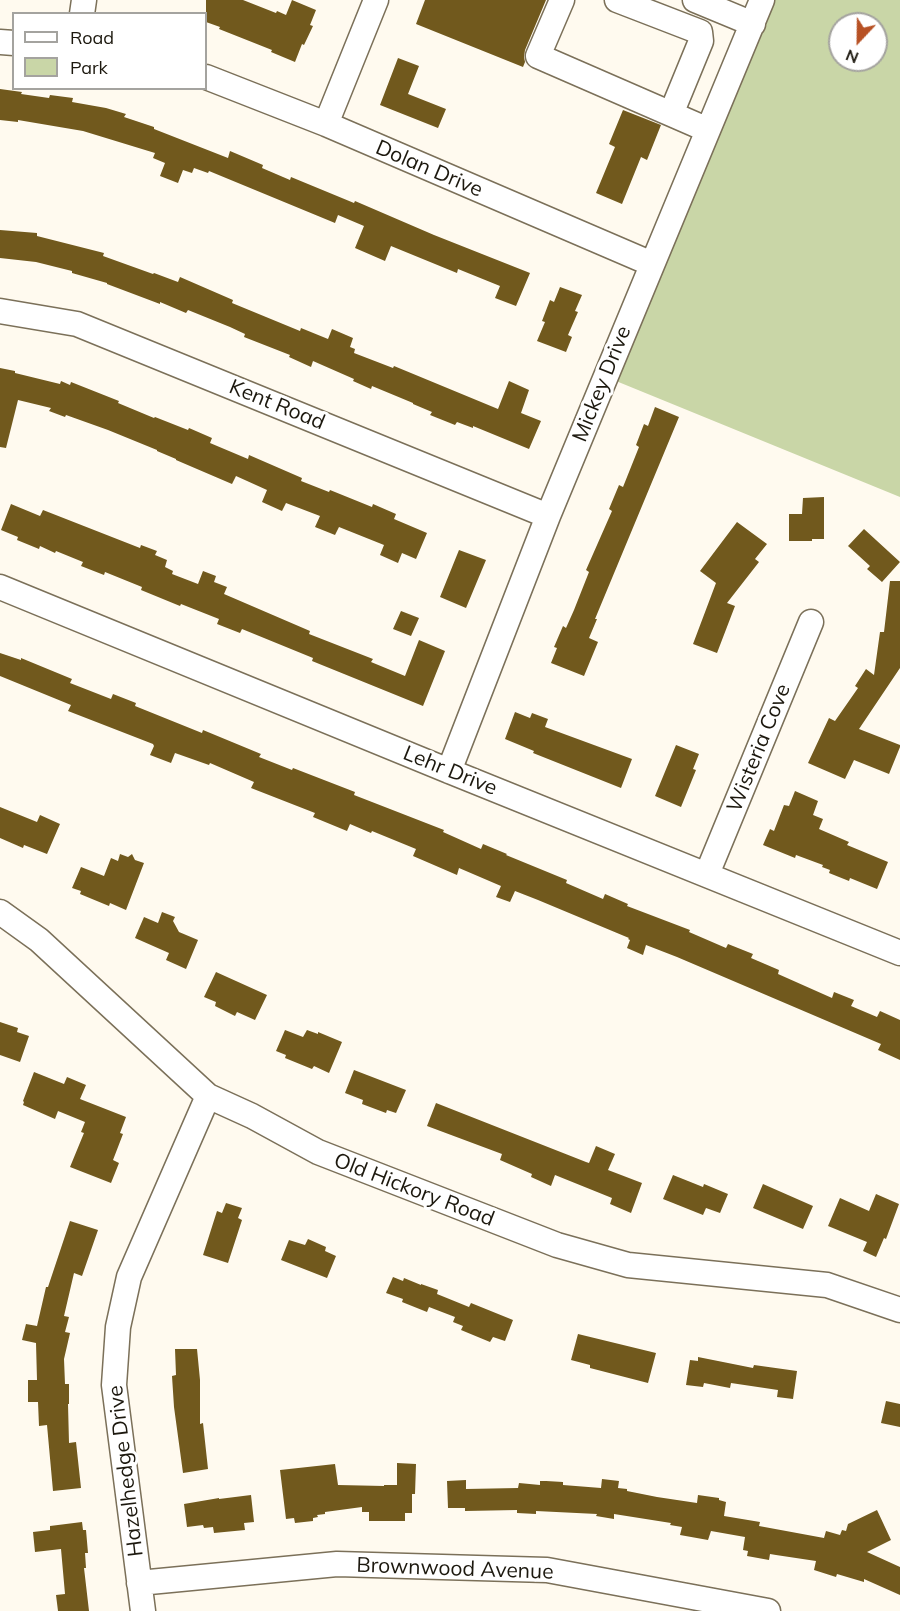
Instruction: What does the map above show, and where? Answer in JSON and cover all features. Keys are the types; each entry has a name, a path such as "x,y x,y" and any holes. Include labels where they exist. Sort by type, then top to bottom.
{"street":[{"path":"326,124 376,0"},
{"path":"562,0 538,57 708,130"},
{"path":"617,0 700,32 701,41 671,114"},
{"path":"695,0 753,24"},
{"name":"Mickey Drive","path":"449,771 548,516 762,0"},
{"name":"Dolan Drive","path":"207,77 326,124 652,264"},
{"name":"Kent Road","path":"0,311 77,324 548,516"},
{"name":"Lehr Drive","path":"0,587 900,953"},
{"name":"Wisteria Cove","path":"707,874 811,622"},
{"name":"Old Hickory Road","path":"0,912 39,939 208,1096 252,1116 318,1152 556,1245 628,1265 827,1285 900,1311"},
{"name":"Hazelhedge Drive","path":"143,1611 114,1385 118,1327 129,1278 208,1096"},
{"name":"Brownwood Avenue","path":"139,1583 337,1564 547,1570 768,1611"}],"green space":[{"path":"772,0 900,0 900,497 616,381"}],"building":[{"path":"206,0 243,0 286,15 292,0 316,10 310,25 313,26 295,62 207,22"},
{"path":"425,0 546,0 525,50 523,67 416,24"},
{"path":"398,58 419,66 408,94 446,109 438,128 380,105"},
{"path":"0,89 49,98 50,95 73,98 72,102 126,114 124,117 154,127 154,129 228,158 230,151 290,180 291,177 354,203 355,201 530,273 516,306 495,298 500,286 458,269 457,273 391,246 385,261 355,248 364,226 338,215 335,223 209,171 208,173 194,168 192,173 183,170 178,183 160,176 165,163 153,158 155,153 83,131 18,120 18,122 0,120"},
{"path":"623,110 661,125 647,160 641,157 622,204 596,193 615,147 609,144"},
{"path":"0,230 37,233 37,236 104,253 103,256 178,282 180,277 233,300 232,303 300,331 301,328 328,339 332,329 353,338 350,347 355,349 354,353 393,368 394,366 498,409 509,381 529,390 521,413 541,421 529,449 473,426 473,428 457,422 455,425 430,415 432,412 413,403 372,386 371,389 313,361 311,367 289,357 290,355 244,337 245,334 230,327 188,310 186,313 107,283 72,273 72,271 36,262 0,258"},
{"path":"560,287 582,295 575,311 578,312 568,335 572,337 566,352 537,341 545,322 542,321 550,300 554,302"},
{"path":"0,368 60,384 61,381 70,385 71,382 154,418 188,430 189,428 212,438 210,443 248,459 249,455 302,478 301,481 372,507 373,504 396,514 394,519 427,533 416,559 402,553 398,563 380,555 384,545 339,527 335,535 315,527 320,516 286,503 282,511 262,502 267,490 236,476 232,484 108,430 49,411 51,408 18,400 6,448 0,447"},
{"path":"655,407 679,417 595,619 597,619 589,638 598,642 584,676 551,663 557,648 554,647 563,626 566,628 574,610 589,572 586,570 612,511 609,509 619,485 623,487 639,447 636,445 644,424 648,426"},
{"path":"824,497 824,539 789,541 789,514 802,514 803,498"},
{"path":"11,504 40,516 43,510 140,548 141,545 157,551 155,555 167,560 165,567 173,571 172,574 198,584 203,571 216,576 214,582 227,587 224,594 310,631 309,634 373,659 371,662 405,676 419,640 445,651 423,706 312,661 313,658 242,629 240,633 217,624 219,619 141,590 142,587 105,572 104,575 81,566 83,562 56,551 55,553 40,546 39,549 17,540 18,537 1,530"},
{"path":"737,522 767,544 755,559 759,562 727,603 735,606 717,653 693,644 716,583 700,571"},
{"path":"864,529 900,562 882,582 867,569 870,566 848,546"},
{"path":"459,550 486,560 466,608 440,597"},
{"path":"890,581 900,581 900,668 859,729 900,745 900,747 889,774 854,760 845,779 808,763 829,718 835,721 858,688 855,686 866,669 874,675 880,632 884,632"},
{"path":"401,611 419,618 411,636 393,629"},
{"path":"0,653 21,660 21,658 72,679 70,683 111,699 113,694 136,703 135,706 202,733 203,730 261,754 259,757 355,792 354,795 444,830 443,832 481,849 483,844 567,880 566,883 603,899 605,894 628,904 627,906 690,930 689,932 726,948 728,944 753,954 751,958 779,970 778,974 832,998 834,992 854,1000 851,1006 877,1017 880,1011 900,1020 900,1060 878,1050 881,1044 677,957 646,945 643,955 627,948 629,938 538,900 515,891 510,902 496,897 501,886 459,868 457,875 413,856 416,849 372,831 371,833 350,824 347,831 313,817 315,813 251,788 254,782 210,763 209,765 175,753 171,763 150,755 153,744 68,711 71,705 0,676"},
{"path":"515,712 530,718 532,713 548,719 545,727 632,759 621,788 533,753 534,751 505,739"},
{"path":"676,745 699,754 693,769 696,770 681,807 655,796"},
{"path":"795,791 818,801 813,815 823,819 819,829 849,842 847,845 888,862 877,889 850,878 849,881 829,873 830,870 822,867 823,865 796,855 795,858 763,845 770,829 774,831 784,805 789,806"},
{"path":"0,807 37,822 40,815 60,824 47,854 24,845 23,848 0,838"},
{"path":"120,854 128,857 132,854 135,860 144,863 126,910 110,903 109,906 80,894 81,891 72,888 81,867 104,876 111,858 118,861"},
{"path":"162,912 175,917 173,921 179,932 198,940 186,969 166,960 169,953 135,938 144,917 158,923"},
{"path":"216,972 267,995 255,1020 237,1012 235,1016 215,1006 216,1002 204,997"},
{"path":"0,1022 18,1028 17,1032 29,1036 20,1062 0,1055"},
{"path":"285,1030 303,1037 307,1030 318,1034 318,1032 342,1042 329,1073 285,1058 286,1055 276,1051"},
{"path":"354,1070 406,1090 396,1113 387,1110 386,1113 362,1104 363,1100 345,1093"},
{"path":"34,1072 64,1084 67,1077 86,1085 80,1099 126,1117 120,1133 123,1134 113,1160 119,1163 111,1183 70,1167 84,1133 81,1132 85,1122 58,1111 55,1119 23,1105"},
{"path":"436,1103 589,1163 596,1146 615,1154 608,1170 642,1183 631,1213 610,1204 612,1198 555,1175 551,1186 531,1177 532,1174 500,1160 502,1154 427,1126"},
{"path":"673,1175 728,1194 720,1213 706,1208 703,1215 663,1199"},
{"path":"763,1184 813,1206 803,1229 753,1208"},
{"path":"876,1194 899,1204 886,1239 884,1238 876,1257 863,1251 867,1242 828,1226 840,1198 869,1211"},
{"path":"226,1203 242,1208 238,1218 242,1220 228,1263 203,1255 217,1211 222,1213"},
{"path":"70,1221 98,1230 82,1276 74,1273 64,1316 69,1317 65,1332 70,1333 64,1359 65,1384 69,1384 69,1443 76,1442 81,1488 53,1491 47,1425 39,1426 38,1402 28,1402 28,1380 37,1380 36,1343 22,1340 26,1324 37,1326 46,1287 48,1287"},
{"path":"308,1239 326,1247 325,1251 336,1256 327,1278 281,1260 289,1240 305,1245"},
{"path":"393,1277 403,1281 404,1278 438,1290 437,1294 469,1307 471,1303 513,1320 505,1341 493,1337 490,1342 461,1330 463,1326 453,1322 455,1317 429,1307 427,1312 386,1293"},
{"path":"578,1334 656,1353 648,1383 590,1368 590,1365 571,1360"},
{"path":"175,1349 197,1349 200,1424 203,1423 208,1469 183,1473 172,1376 176,1375"},
{"path":"698,1357 753,1368 754,1365 797,1371 793,1399 777,1397 778,1390 731,1383 730,1388 704,1383 703,1387 686,1385 690,1360 698,1361"},
{"path":"886,1401 900,1404 900,1427 881,1423"},
{"path":"397,1463 416,1464 412,1513 405,1513 405,1521 369,1521 369,1512 362,1512 362,1507 325,1512 313,1518 313,1521 295,1523 294,1518 286,1519 280,1470 335,1464 338,1485 384,1486 397,1485"},
{"path":"602,1479 619,1481 618,1488 627,1489 627,1491 657,1497 697,1503 698,1495 719,1498 726,1502 724,1516 760,1522 759,1526 824,1538 826,1531 840,1535 842,1530 846,1531 848,1524 877,1510 891,1540 867,1552 900,1567 900,1595 864,1579 864,1582 814,1570 816,1561 770,1554 769,1560 747,1556 748,1551 743,1550 745,1537 711,1531 708,1540 680,1535 682,1527 670,1525 671,1523 614,1514 614,1519 596,1516 597,1514 536,1511 536,1514 517,1513 517,1510 465,1511 465,1508 448,1508 447,1481 466,1480 466,1489 518,1488 519,1483 540,1485 540,1481 601,1488"},
{"path":"251,1495 254,1522 244,1523 245,1530 214,1533 213,1527 204,1528 203,1525 187,1527 184,1504"},
{"path":"82,1522 83,1530 86,1530 88,1553 85,1553 86,1568 84,1568 89,1611 58,1611 56,1595 65,1594 61,1549 35,1552 33,1532 50,1530 50,1526"}]}
